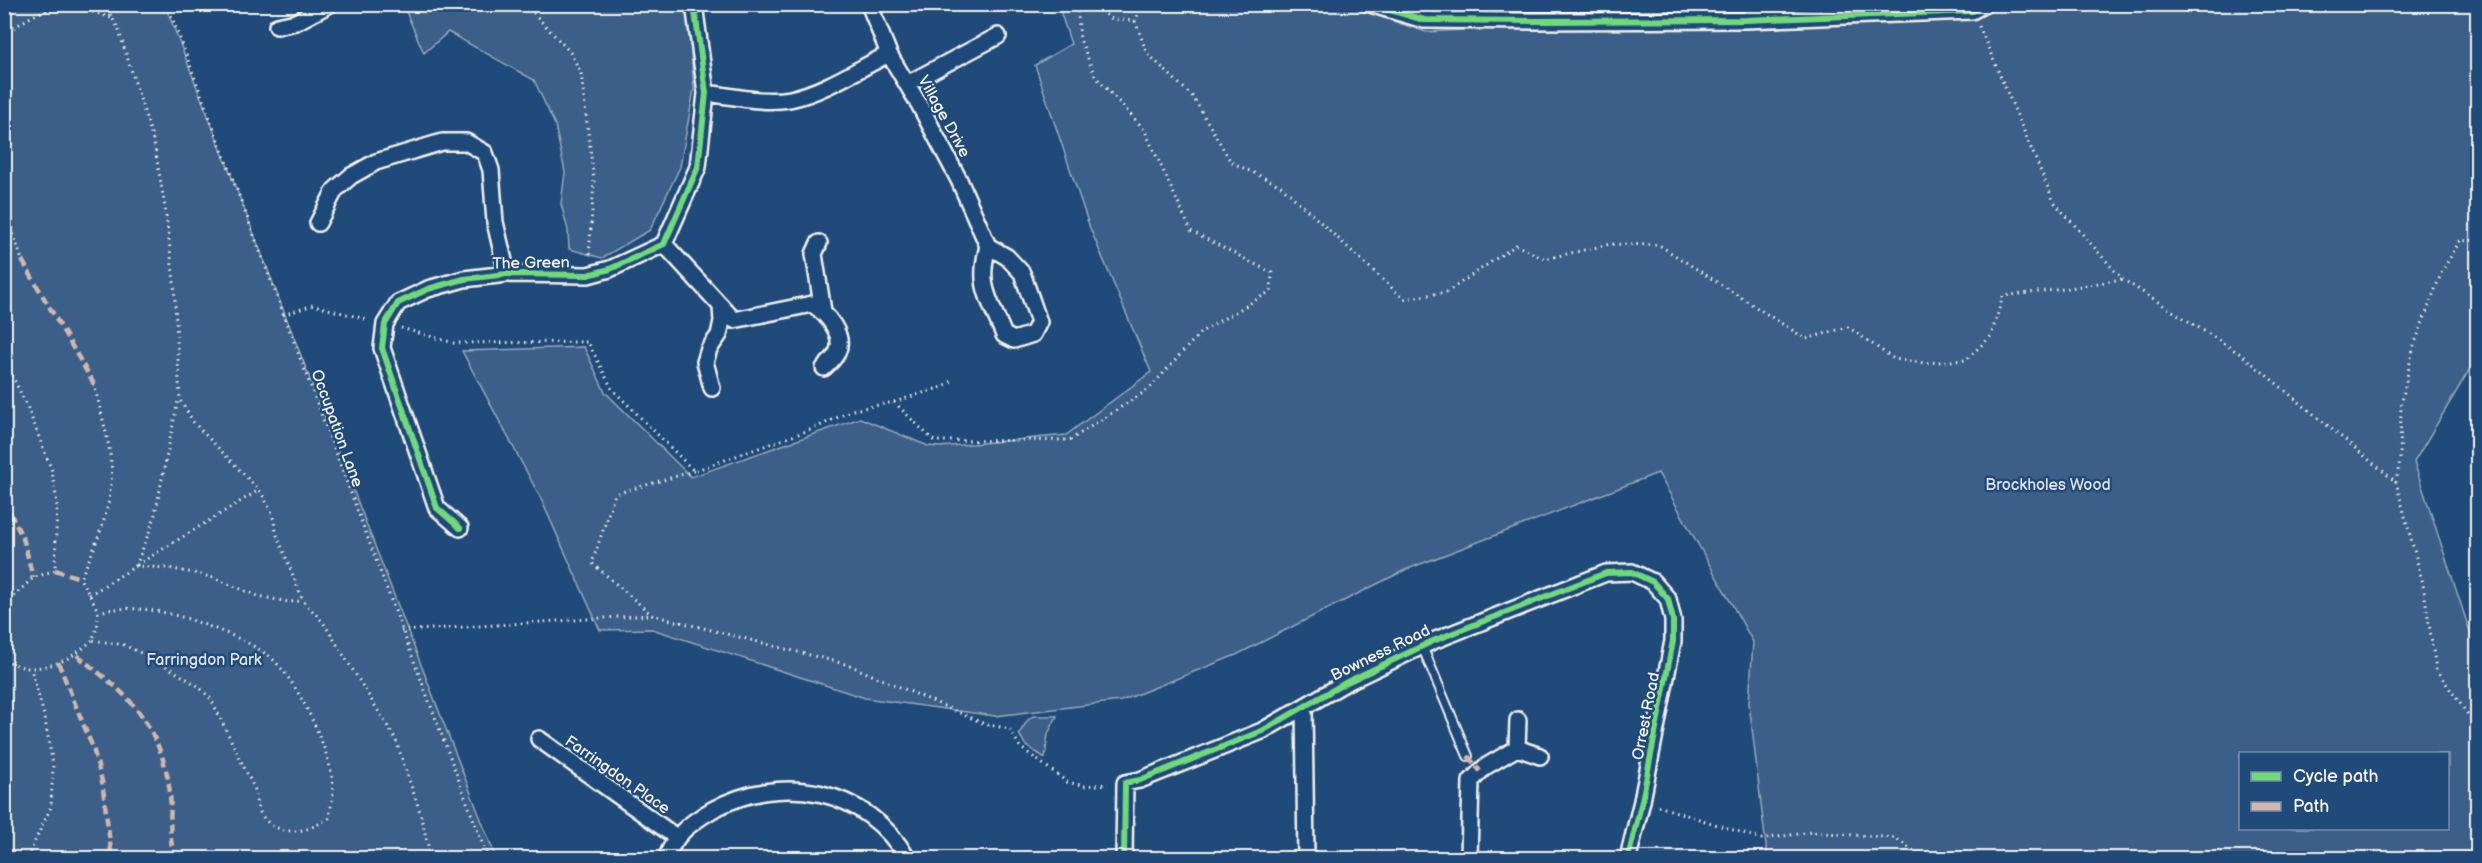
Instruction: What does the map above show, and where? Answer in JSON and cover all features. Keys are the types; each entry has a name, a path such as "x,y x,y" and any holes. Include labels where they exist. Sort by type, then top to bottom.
{"street":[{"path":"277,26 296,22 330,4"},
{"path":"694,4 706,93 698,167 664,244 734,320 812,304 823,311 835,327 838,341 838,352 824,368"},
{"name":"Village Drive","path":"869,4 889,54 959,180 988,246"},
{"path":"1370,4 1424,20 1746,20 1974,7"},
{"path":"1424,20 1427,4"},
{"path":"1746,20 1766,4"},
{"path":"907,84 998,36"},
{"path":"706,93 788,99 808,93 889,54"},
{"path":"318,223 335,190 351,176 376,162 442,142 466,142 485,153 491,170 495,222 507,274"},
{"path":"819,243 814,254 823,311"},
{"name":"The Green","path":"385,324 398,303 428,289 464,279 507,274 588,275 610,269 664,244"},
{"path":"988,246 1007,257 1022,273 1040,322 1033,334 1014,340 1004,335 983,285 982,267 988,246"},
{"path":"712,388 705,362 709,349 718,335 722,321 721,307"},
{"path":"385,324 382,348 437,508 460,528"},
{"name":"Bowness Road","path":"1125,783 1140,780 1262,731 1345,683 1422,646 1606,573 1632,572 1653,582"},
{"name":"Orrest Road","path":"1628,858 1642,801 1674,641 1673,620 1668,599 1653,582"},
{"path":"1304,707 1306,858"},
{"path":"1517,748 1518,720"},
{"name":"Farringdon Place","path":"539,740 676,837"},
{"path":"1469,858 1471,781 1485,767 1517,748 1540,756"},
{"path":"1124,858 1125,783"},
{"path":"667,858 676,837 699,818 748,794 781,789 819,793 855,805 878,823 900,846 907,858"}],"lane":[{"path":"1422,646 1468,756"}],"path":[{"path":"104,4 129,59 156,153 174,282 180,400 194,423 259,490 272,513 277,535 303,601 323,622 395,738 420,812 431,858"},
{"path":"525,4 570,52 581,73 594,181 588,275"},
{"path":"894,402 934,441 1070,440 1149,389 1201,332 1271,291 1272,273 1191,231 1144,129 1095,76 1080,39 1077,4"},
{"path":"1091,4 1112,19 1134,21"},
{"path":"1134,21 1143,4"},
{"path":"4,35 45,9 66,6 87,10 112,19"},
{"path":"1974,7 2054,202 2122,279 2242,355 2396,482"},
{"path":"1134,21 1147,52 1193,97 1231,162 1281,186 1404,299 1447,292 1516,245 1545,259 1610,244 1659,245 1806,339 1848,327 1894,359 1925,363 1966,360 1991,336 2002,296 2122,279"},
{"path":"4,28 15,28"},
{"path":"4,205 22,260"},
{"path":"2478,240 2460,241 2448,261 2413,348 2401,406 2400,460 2396,482 2423,584 2436,669 2478,729"},
{"path":"283,315 313,305 454,343 588,342 612,389 694,471"},
{"path":"4,359 27,406 52,471 57,503 55,570 33,578 4,605"},
{"path":"652,615 592,563 615,494 694,471 815,428 853,410 894,402 942,387 952,381"},
{"path":"4,660 31,669 58,663 77,655 92,640 99,626 99,612 80,578 94,552 109,493 111,463 94,384"},
{"path":"136,566 154,519 179,394"},
{"path":"89,595 259,490"},
{"path":"136,566 168,568 193,573 211,577 258,596 288,602 303,601"},
{"path":"4,581 14,594"},
{"path":"92,640 124,645 158,661 182,674 211,699 256,792 255,803 263,819 276,829 296,831 312,827 329,818 333,790 330,767 314,723 299,693 271,657 247,642 172,613 139,609 99,612"},
{"path":"401,631 652,615 849,665 986,724 1010,729 1020,747 1067,782 1085,786 1125,783"},
{"path":"27,858 51,807 53,765 44,715 31,669"},
{"path":"1642,801 1762,839 1812,832 1896,838 1923,858"}],"shaded area":[{"path":"1650,848 1700,850 1851,858 1650,858"}],"green space":[{"name":"Farringdon Park","path":"5,4 165,5 496,858 5,858"},
{"name":"Brockholes Wood","path":"1797,4 2477,5 2477,357 2414,462 2477,653 2477,858 1851,858 1767,854 1749,703 1753,642 1658,473 1405,570 1236,655 1121,701 995,716 865,698 652,629 600,630 540,497 462,351 584,347 605,392 691,477 860,418 928,446 940,447 1066,435 1151,372 1090,228 1035,65 1071,44 1058,5 1344,5 1426,32 1538,26"},
{"path":"403,5 681,5 688,19 694,89 680,167 650,230 602,258 569,249 568,230 561,204 565,172 555,125 534,80 448,32 424,53"},
{"path":"1033,716 1057,716 1048,734 1045,758 1026,746 1019,734"}],"marked path":[{"path":"22,260 94,384"},
{"path":"4,500 24,541 33,578"},
{"path":"55,570 80,578"},
{"path":"77,655 127,698 136,708 156,742 168,781 171,835 176,858"},
{"path":"58,662 93,748 102,781 112,858"},
{"path":"1468,756 1480,771"}],"cycle path":[{"path":"460,528 437,508 382,348 385,324 398,303 428,289 464,279 507,274 588,275 610,269 664,244 698,167 706,93 694,4"},
{"path":"1370,4 1424,20 1534,21 1746,20 1972,11 1985,4"},
{"path":"1124,858 1125,783 1140,780 1262,731 1345,683 1433,641 1606,573 1632,572 1653,582 1668,599 1673,620 1673,641 1642,801 1628,858"}]}
